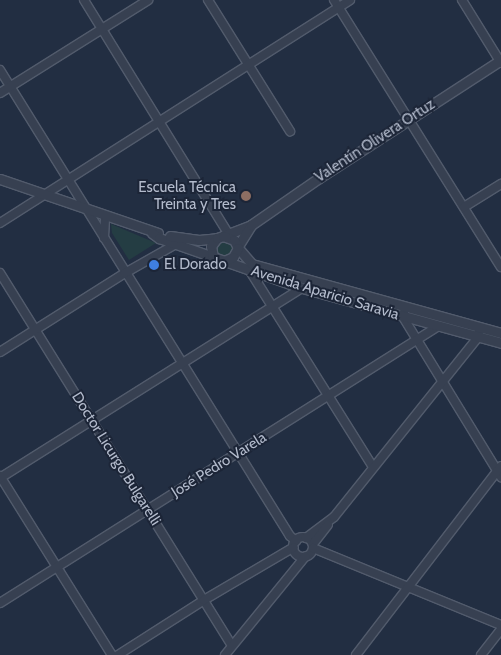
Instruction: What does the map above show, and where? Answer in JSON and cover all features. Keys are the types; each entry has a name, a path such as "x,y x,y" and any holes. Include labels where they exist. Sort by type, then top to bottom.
{"street":[{"path":"84,0 219,219 223,236"},
{"path":"0,93 148,0"},
{"path":"208,0 290,131"},
{"path":"0,223 248,65 336,4 350,0"},
{"path":"462,0 501,61"},
{"path":"336,4 501,267"},
{"name":"Valentín Olivera Ortuz","path":"223,236 251,225 409,119 501,61"},
{"path":"0,70 295,544 298,556 305,557"},
{"name":"Avenida Aparicio Saravia","path":"0,179 152,233 181,239 223,236"},
{"path":"464,207 501,184"},
{"path":"104,238 105,216"},
{"name":"Valentín Olivera Ortuz","path":"238,247 251,225"},
{"name":"Avenida Aparicio Saravia","path":"152,233 159,238 302,288 437,327 501,334"},
{"path":"223,236 234,240 238,247 233,257 224,261"},
{"path":"213,257 211,246 223,236"},
{"path":"0,352 125,273 176,244"},
{"name":"Avenida Aparicio Saravia","path":"238,247 252,264 405,307 479,332 501,343"},
{"path":"250,271 373,467"},
{"name":"Doctor Licurgo Bulgarelli","path":"0,273 232,645"},
{"path":"112,655 0,477 302,288"},
{"path":"356,655 500,471 416,340 403,317 405,307"},
{"name":"José Pedro Varela","path":"0,603 329,397 437,327"},
{"path":"224,655 305,557 310,554 313,546 334,517 479,332"},
{"path":"118,655 306,538 334,517"},
{"path":"306,538 313,546 501,627 481,655"}],"green space":[{"path":"111,224 156,243 129,260 112,233"},
{"path":"226,240 231,242 234,251 227,256 214,252 215,244"}],"place":[{"name":"Escuela Técnica Treinta y Tres","path":"246,196"},
{"name":"El Dorado","path":"154,265"}]}
